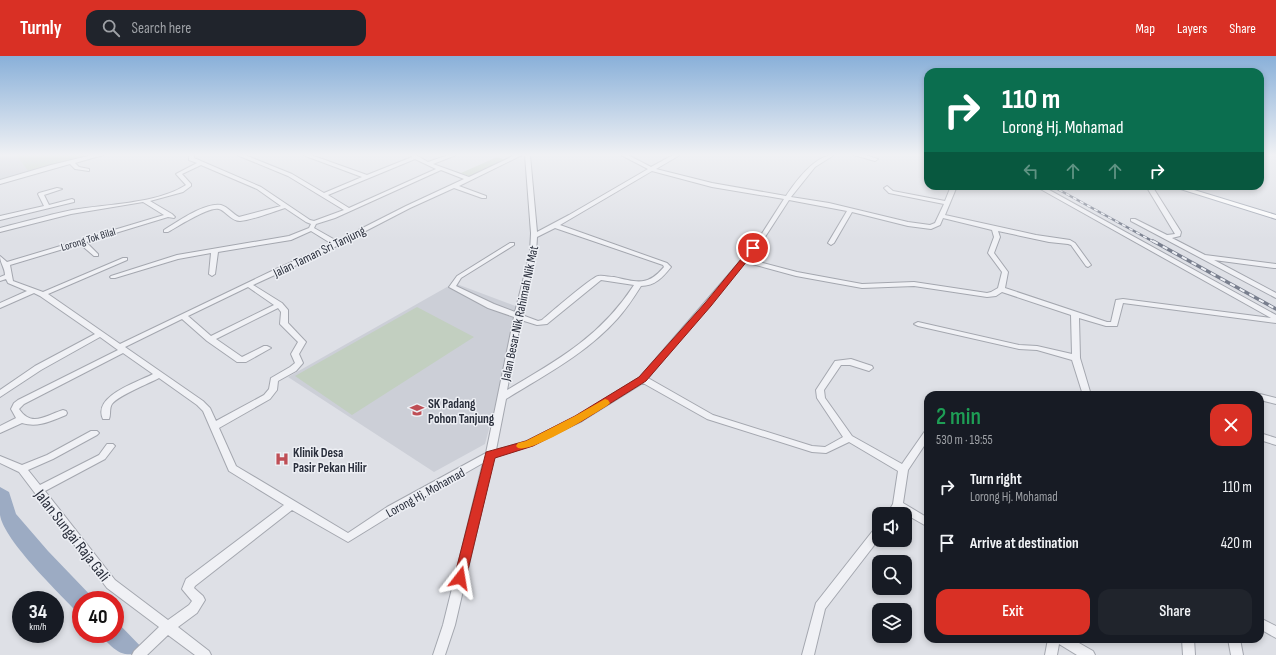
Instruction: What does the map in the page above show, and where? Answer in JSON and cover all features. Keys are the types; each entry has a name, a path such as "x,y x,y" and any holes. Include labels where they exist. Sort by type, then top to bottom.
{"main road":[{"path":"1187,190 1276,217"}],"street":[{"path":"0,230 73,212 145,201 187,186 189,185 188,183"},
{"path":"247,183 259,188 287,206 337,244"},
{"path":"302,183 348,209"},
{"path":"324,195 353,183"},
{"path":"113,277 177,257 291,238 348,209 406,183"},
{"name":"Jalan Taman Sri Tanjung","path":"20,419 15,409 17,405 121,348 183,316 337,244 381,220 462,183"},
{"name":"Jalan Besar Nik Rahimah Nik Mat","path":"439,655 449,624 490,455 518,317 533,253 534,236 529,183"},
{"path":"534,236 556,226 629,183"},
{"path":"704,183 851,210 908,224 928,227 937,226 952,190"},
{"name":"Lorong Hj. Mohamad","path":"44,294 200,403 207,410 215,426 232,468 348,538 391,510 490,455 530,444 579,419 643,379 744,260 763,236 788,198 800,183"},
{"path":"455,186 484,197"},
{"path":"887,188 891,192 947,203"},
{"path":"47,207 41,194 58,189"},
{"path":"1045,190 1276,320"},
{"path":"1152,190 1178,232 1178,235 1166,237"},
{"path":"0,218 72,201"},
{"path":"145,201 170,215 180,223"},
{"path":"166,232 180,223 212,207 220,208 239,219 287,206"},
{"path":"832,243 851,210"},
{"name":"Lorong Tok Bilal","path":"7,264 170,215"},
{"path":"941,216 995,230 1054,241 1070,242 1088,265"},
{"path":"1133,220 1276,296"},
{"path":"512,244 459,277 452,287 491,306 537,323 544,322 599,278 644,285 654,281 667,268 667,265 556,226"},
{"path":"995,230 997,236 991,252 1005,272 1002,289"},
{"path":"80,241 96,255"},
{"path":"212,274 215,251"},
{"path":"1203,257 1222,258 1274,266"},
{"path":"0,258 7,264 10,270 10,282 44,294 125,259"},
{"path":"744,260 796,274 864,286 915,284 987,295 1002,289 1106,324 1114,324 1119,302 1123,301 1276,320"},
{"path":"0,278 9,276"},
{"path":"215,426 267,396 273,390 274,380 293,369 299,363 295,354 302,342 284,324 283,321 286,312 284,308 249,285"},
{"path":"501,398 565,359 599,332 625,304 638,285"},
{"path":"0,306 32,291"},
{"path":"210,339 279,305"},
{"path":"1076,314 1076,358 1086,391"},
{"path":"183,316 210,339 240,360 267,348"},
{"path":"918,324 1020,347 1037,348 1076,358"},
{"path":"0,394 38,368 101,334"},
{"path":"869,368 851,362 838,363 820,390 821,398 849,438 903,469"},
{"path":"106,417 106,407 109,402 159,375"},
{"path":"643,379 712,418 812,449 826,450 849,438"},
{"path":"1264,398 1276,401"},
{"path":"0,430 20,419 37,423 62,413"},
{"path":"0,459 22,468 50,457 94,433"},
{"path":"1264,438 1276,442"},
{"path":"924,439 903,469 898,505 924,521"},
{"path":"38,490 102,457 110,446"},
{"name":"Jalan Sungai Raja Gali","path":"22,468 111,584 205,655"},
{"path":"142,651 168,627 192,609 199,600 188,589 190,583 291,505"},
{"path":"808,655 820,607 872,540"},
{"path":"1264,625 1276,632"},
{"path":"1051,655 1053,643"},
{"path":"1068,643 1089,655"},
{"path":"1188,643 1188,655"},
{"path":"1235,643 1237,655"}],"shaded area":[{"name":"SK Padang Pohon Tanjung","path":"454,283 521,308 485,444 434,472 288,377"}],"green space":[{"path":"417,307 474,337 352,415 295,376"}],"water":[{"path":"0,487 9,492 16,514 48,551 86,591 72,591 72,607 64,598 64,591 57,591 22,553 4,526 0,515"},
{"path":"124,629 149,655 125,654 108,643 124,643"}],"railway":[{"path":"1059,190 1154,242"},
{"path":"1153,241 1276,309"}],"slow traffic":[{"path":"522,446 530,444 579,419 605,403"}],"place":[{"name":"SK Padang Pohon Tanjung","path":"417,410"},
{"name":"Klinik Desa Pasir Pekan Hilir","path":"282,459"}],"route":[{"path":"460,578 490,455 530,444 579,419 643,379 708,304 753,248"}]}
